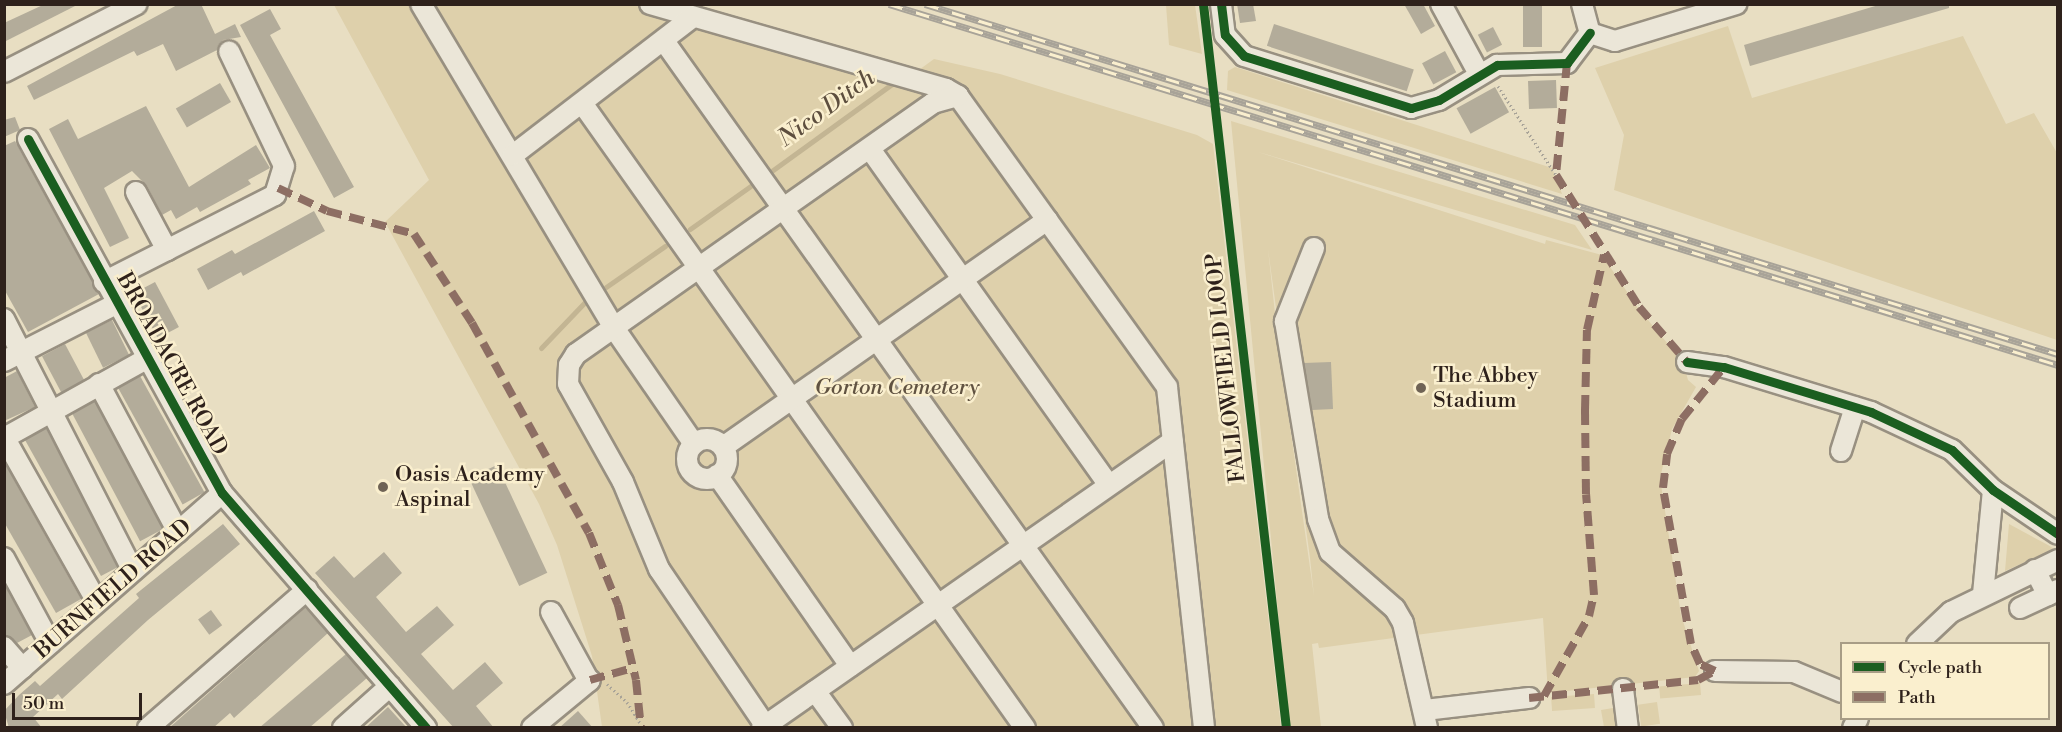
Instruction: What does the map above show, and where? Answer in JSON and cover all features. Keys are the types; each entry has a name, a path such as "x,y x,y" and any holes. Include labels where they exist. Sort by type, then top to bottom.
{"street":[{"path":"4,72 137,4"},
{"path":"421,4 614,328 694,444"},
{"path":"650,4 946,89 958,96 1167,387 1204,728"},
{"path":"1221,4 1225,35 1244,56 1411,108 1439,100 1497,65 1567,63 1590,33"},
{"path":"1441,4 1483,72"},
{"path":"1582,4 1590,33"},
{"path":"1590,33 1615,41 1736,4"},
{"path":"513,155 693,17"},
{"path":"664,41 1153,728"},
{"path":"104,282 275,195 285,166 229,51"},
{"path":"958,96 933,103 576,354 566,375 568,384 623,482 658,569 765,727 1022,544 1173,441"},
{"path":"582,103 1025,728"},
{"name":"BROADACRE ROAD","path":"28,139 146,359 222,493 426,728"},
{"path":"870,149 1108,484"},
{"path":"136,192 167,250"},
{"path":"723,447 1047,220"},
{"path":"1314,248 1285,321 1318,519 1330,552 1395,609 1407,640 1426,719 1529,698"},
{"path":"13,356 116,304"},
{"path":"4,319 13,356 52,410 133,571"},
{"path":"97,602 5,437 146,359"},
{"path":"1687,362 1724,367 1855,407 1952,450 1993,490 2058,534"},
{"path":"99,384 178,532"},
{"path":"1840,451 1855,407"},
{"path":"713,440 723,447 726,466 717,475 705,478 693,472 688,454 694,444 713,440"},
{"path":"717,475 850,666"},
{"path":"1983,594 1993,490"},
{"name":"BURNFIELD ROAD","path":"14,676 222,493"},
{"path":"4,558 50,643"},
{"path":"1919,642 1952,612 1983,594 2058,560"},
{"path":"2020,608 2053,593 2035,570"},
{"path":"148,728 307,590"},
{"path":"532,728 593,680 551,612"},
{"path":"4,647 14,676"},
{"path":"1715,671 1794,672 1840,691"},
{"path":"343,728 390,686"},
{"path":"1623,689 1628,728"},
{"path":"815,691 842,728"}],"path":[{"path":"1483,72 1556,175"},
{"path":"593,680 627,702 641,724"}],"green space":[{"name":"Gorton Cemetery","path":"334,5 677,5 912,75 934,59 1000,74 1197,135 1213,144 1281,727 602,727 592,656 557,545 539,504 385,222 429,180"},
{"path":"1166,5 1195,5 1202,54 1169,45"},
{"path":"1728,26 1752,98 1963,36 2006,124 2034,113 2057,153 2057,340 1614,190 1624,135 1595,68"},
{"path":"1235,67 1552,168 1562,194 1227,90 1228,71"},
{"name":"The Abbey Stadium","path":"1231,121 1575,225 1592,250 1258,152 1545,244 1546,240 1602,255 1638,308 1683,362 1688,380 1696,387 1672,429 1660,478 1681,615 1699,671 1695,677 1548,693 1543,618 1319,648 1318,643 1312,644 1321,727 1289,727","holes":["1268,249 1314,596 1278,341"]},
{"path":"2009,524 2048,545 2054,549 2005,571"},
{"path":"1700,683 1701,695 1660,699 1659,687"},
{"path":"1594,694 1595,708 1552,711 1551,697"},
{"path":"1657,702 1660,724 1641,726 1638,705"},
{"path":"1619,707 1622,727 1604,727 1601,710"}],"building":[{"path":"45,4 79,4 4,42 4,23"},
{"path":"179,4 201,4 215,34 235,24 241,37 223,40 217,50 176,71 163,44 137,56 134,51 34,100 27,86"},
{"path":"1237,4 1253,4 1256,21 1240,23"},
{"path":"1404,4 1423,4 1435,26 1421,34"},
{"path":"1523,4 1542,4 1542,47 1523,47"},
{"path":"1882,4 1949,4 1949,8 1750,66 1744,45"},
{"path":"270,9 281,29 270,35 354,187 334,198 240,25"},
{"path":"1274,24 1414,69 1407,91 1267,46"},
{"path":"1493,27 1502,45 1487,53 1478,35"},
{"path":"1445,51 1456,72 1433,84 1422,63"},
{"path":"1556,80 1557,108 1529,109 1528,81"},
{"path":"220,83 231,102 187,128 176,108"},
{"path":"1495,87 1509,112 1471,134 1457,108"},
{"path":"146,106 189,187 256,145 270,168 248,180 251,184 200,212 197,207 176,219 171,210 162,215 147,186 132,171 104,188 129,238 110,247 49,129 68,119 78,139"},
{"path":"15,117 20,130 4,137 4,120"},
{"path":"15,141 99,294 28,332 4,289 4,146"},
{"path":"314,211 325,231 243,276 241,272 208,290 197,269 232,250 235,254"},
{"path":"155,282 179,327 158,338 134,293"},
{"path":"112,320 129,355 103,368 86,333"},
{"path":"65,344 84,380 61,392 42,356"},
{"path":"1331,362 1333,409 1312,410 1304,363"},
{"path":"17,371 35,407 4,421 4,378"},
{"path":"140,376 204,492 183,504 118,388"},
{"path":"95,401 163,529 140,541 72,413"},
{"path":"46,428 118,567 101,576 25,440"},
{"path":"4,462 81,599 56,613 4,522"},
{"path":"497,465 547,573 519,586 469,478"},
{"path":"223,524 240,544 148,620 62,699 58,694 33,717 42,728 9,728 4,711 19,695 35,681 40,686 139,598 136,594"},
{"path":"384,552 402,573 376,597 406,632 437,606 454,625 421,654 453,690 485,662 503,683 476,706 494,728 454,728 315,573 334,556 354,578"},
{"path":"4,584 32,635 17,643 4,635"},
{"path":"305,608 328,633 234,718 230,713 213,728 169,728"},
{"path":"211,610 222,625 209,635 198,619"},
{"path":"346,654 367,678 309,728 259,728"},
{"path":"388,707 407,728 365,728"},
{"path":"578,711 593,728 559,728"}],"waterway":[{"name":"Nico Ditch","path":"773,170 896,81"},
{"name":"Nico Ditch","path":"690,229 752,185"},
{"name":"Nico Ditch","path":"606,287 665,246"},
{"name":"Nico Ditch","path":"541,348 585,302"}],"railway":[{"path":"889,4 2058,365"},
{"path":"925,4 2058,354"}],"marked path":[{"path":"1567,63 1556,175 1639,307 1687,362"},
{"path":"278,188 327,211 414,234 472,323 589,533 618,605 636,680 641,728"},
{"path":"1544,696 1589,616 1594,595 1586,494 1587,330 1604,255"},
{"path":"1715,671 1700,664 1691,644 1663,488 1667,454 1682,419 1724,367"},
{"path":"590,680 633,668"},
{"path":"1529,698 1698,680 1715,671"}],"cycle path":[{"name":"FALLOWFIELD LOOP","path":"1203,4 1286,728"},
{"path":"1221,4 1225,35 1244,56 1411,108 1439,100 1497,65 1567,63 1590,33"},
{"path":"28,139 222,493 426,728"},
{"path":"1687,362 1724,367 1871,412 1952,450 1993,490 2058,534"}],"place":[{"name":"The Abbey Stadium","path":"1421,388"},
{"name":"Oasis Academy Aspinal","path":"383,487"}]}
